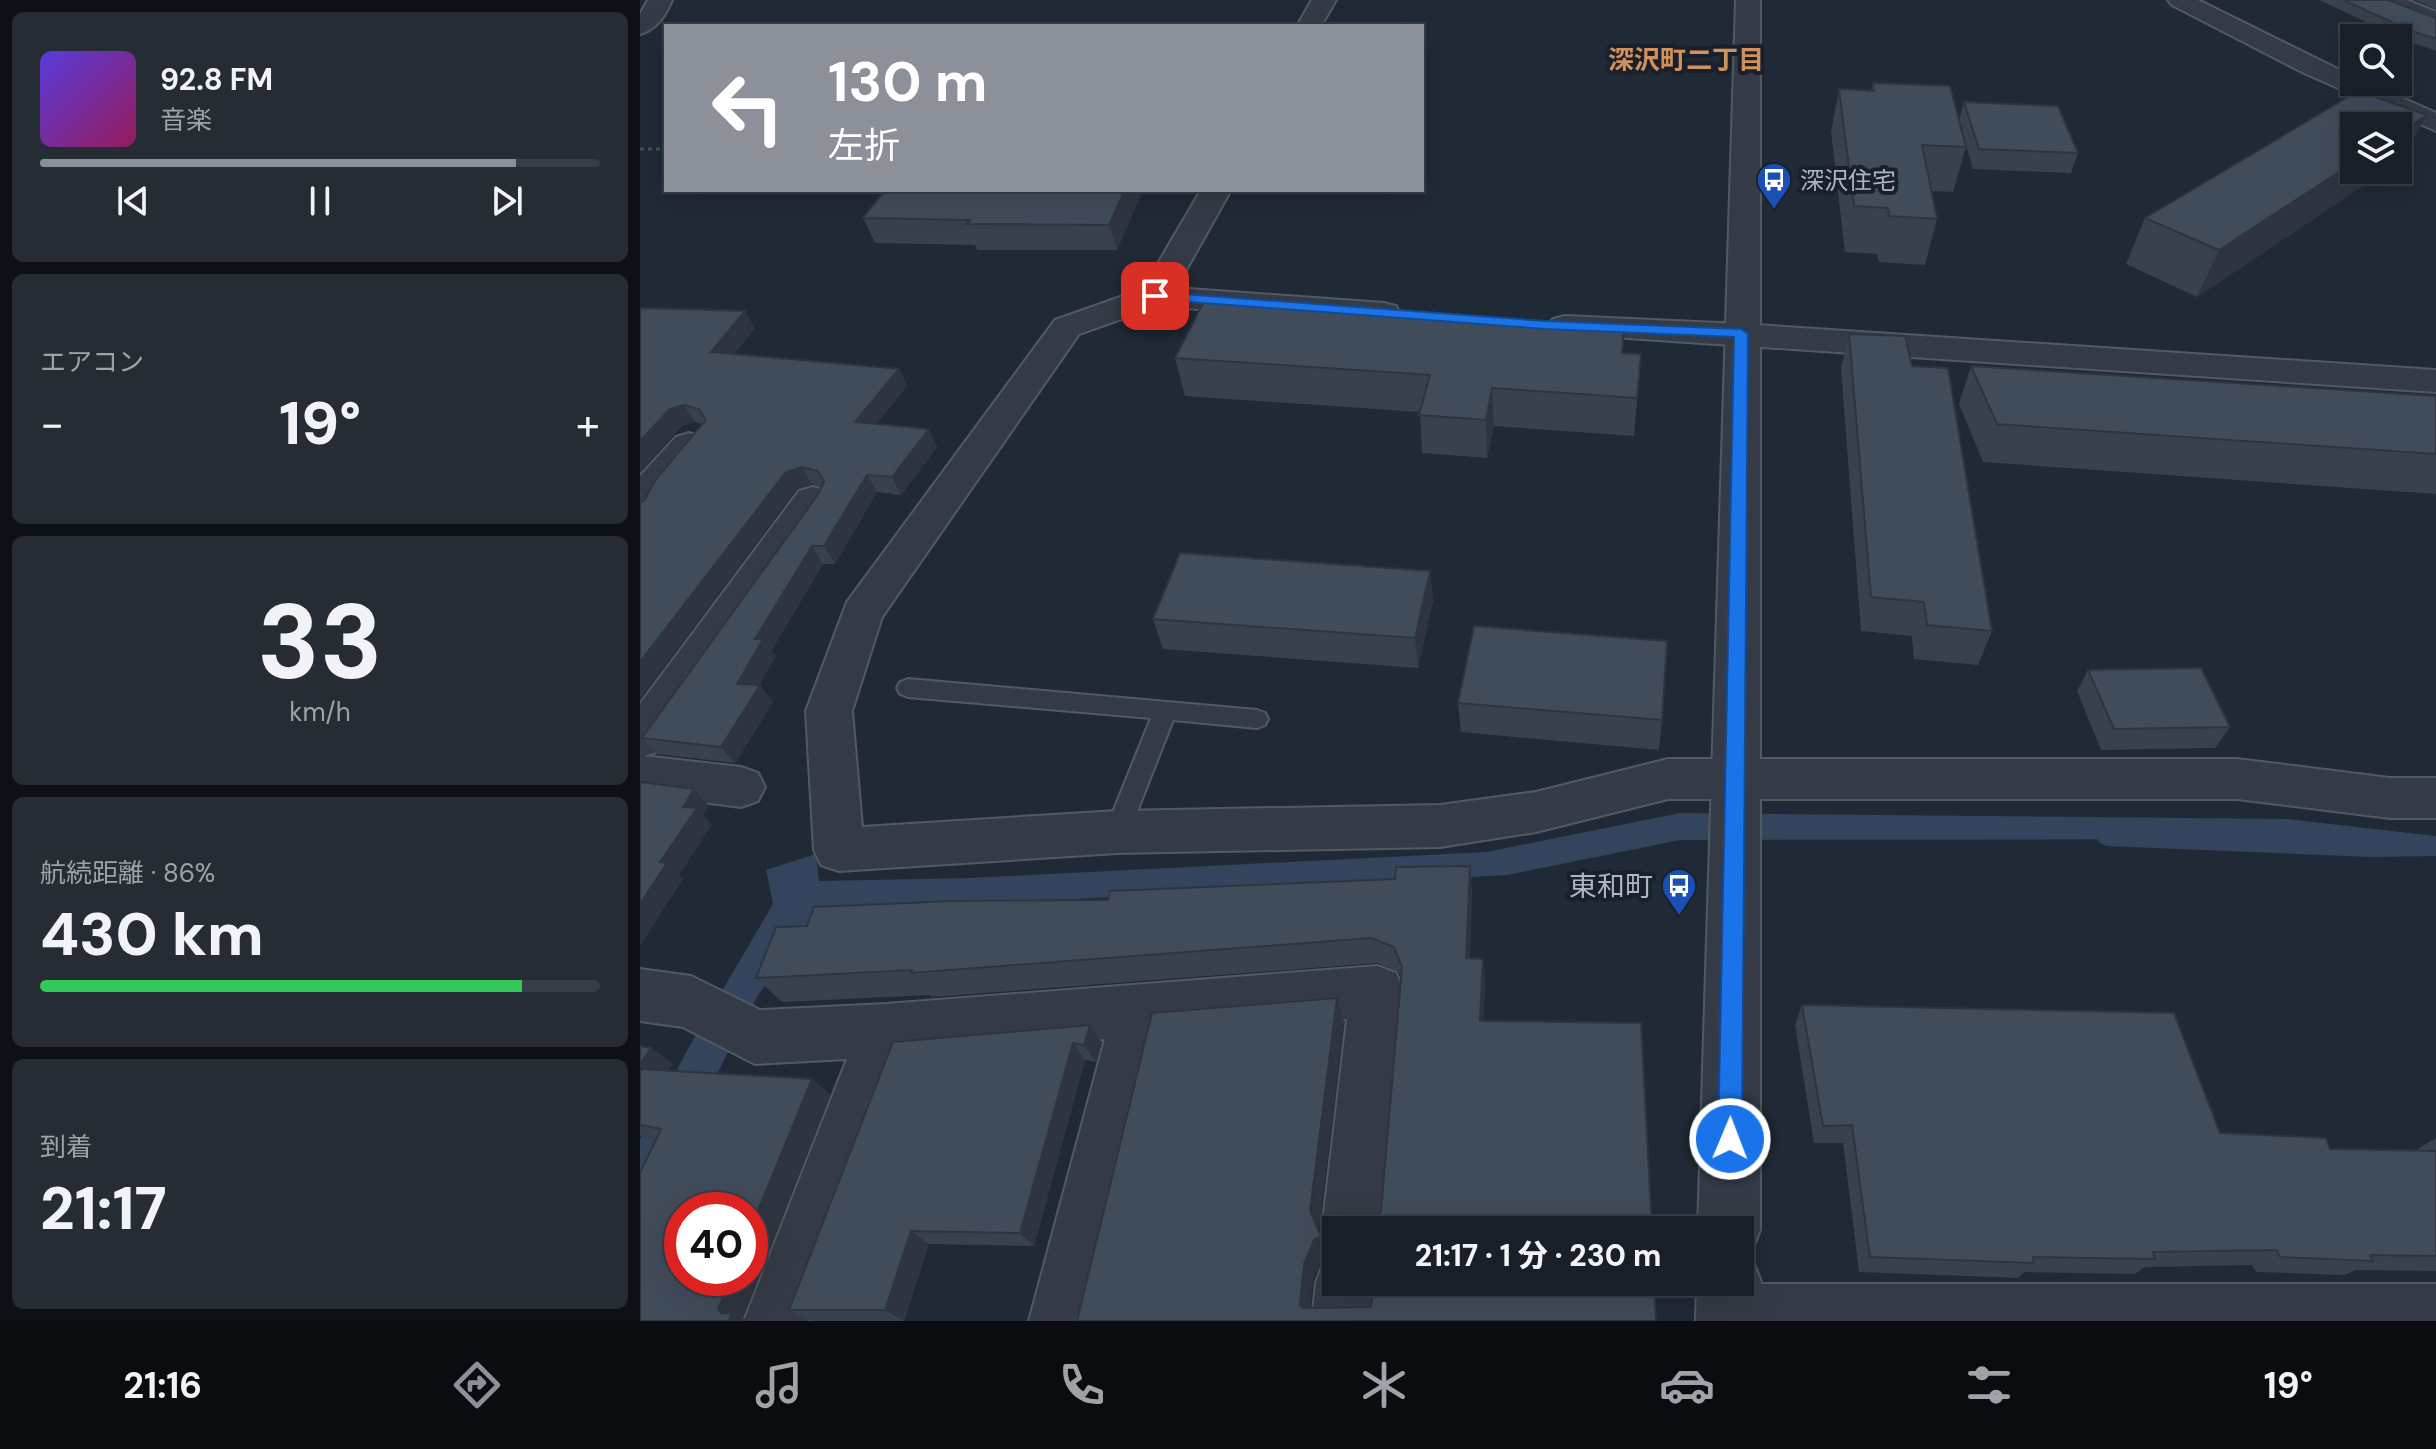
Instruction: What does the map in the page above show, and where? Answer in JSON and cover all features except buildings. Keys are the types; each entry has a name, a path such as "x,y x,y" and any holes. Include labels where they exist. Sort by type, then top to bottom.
{"street":[{"path":"640,27 656,11 660,0"},
{"path":"1310,24 1324,0"},
{"path":"1729,1216 1748,0"},
{"path":"2180,0 2313,68 2436,123"},
{"path":"2388,0 2436,21"},
{"path":"1155,296 1215,192"},
{"path":"1420,316 1155,296 1067,327 862,613 829,711 839,850 1117,832 1440,826 1536,812 1668,779 1734,787 1800,781 2237,779 2390,798 2436,798"},
{"path":"1530,324 1741,334 2436,381"},
{"path":"640,508 650,489 696,437"},
{"path":"741,787 641,744 813,500"},
{"path":"666,998 755,1037 886,1031 1377,991 1354,1216"},
{"path":"1061,1321 1141,1010"},
{"path":"776,1321 886,1031"},
{"path":"1344,1321 1347,1296"},
{"path":"1728,1306 2436,1316"}],"lane":[{"path":"908,688 1257,719"},
{"path":"1117,832 1165,711"}],"path":[{"path":"640,149 664,149"}],"water":[{"path":"1680,813 2287,819 2436,836 2436,855 2299,839 1680,840 1507,875 896,909 803,934 758,995 651,1201 640,1215 640,1139 689,1047 773,904 766,870 816,854 819,881 970,878 1487,852"}],"waterway":[{"path":"2106,838 2371,849 2436,848"}],"place":[{"name":"深沢住宅","path":"1774,211"},
{"name":"東和町","path":"1679,917"}],"district":[{"name":"深沢町二丁目","path":"1686,60"}],"route":[{"path":"1155,296 1545,325 1741,334 1730,1139"}]}
